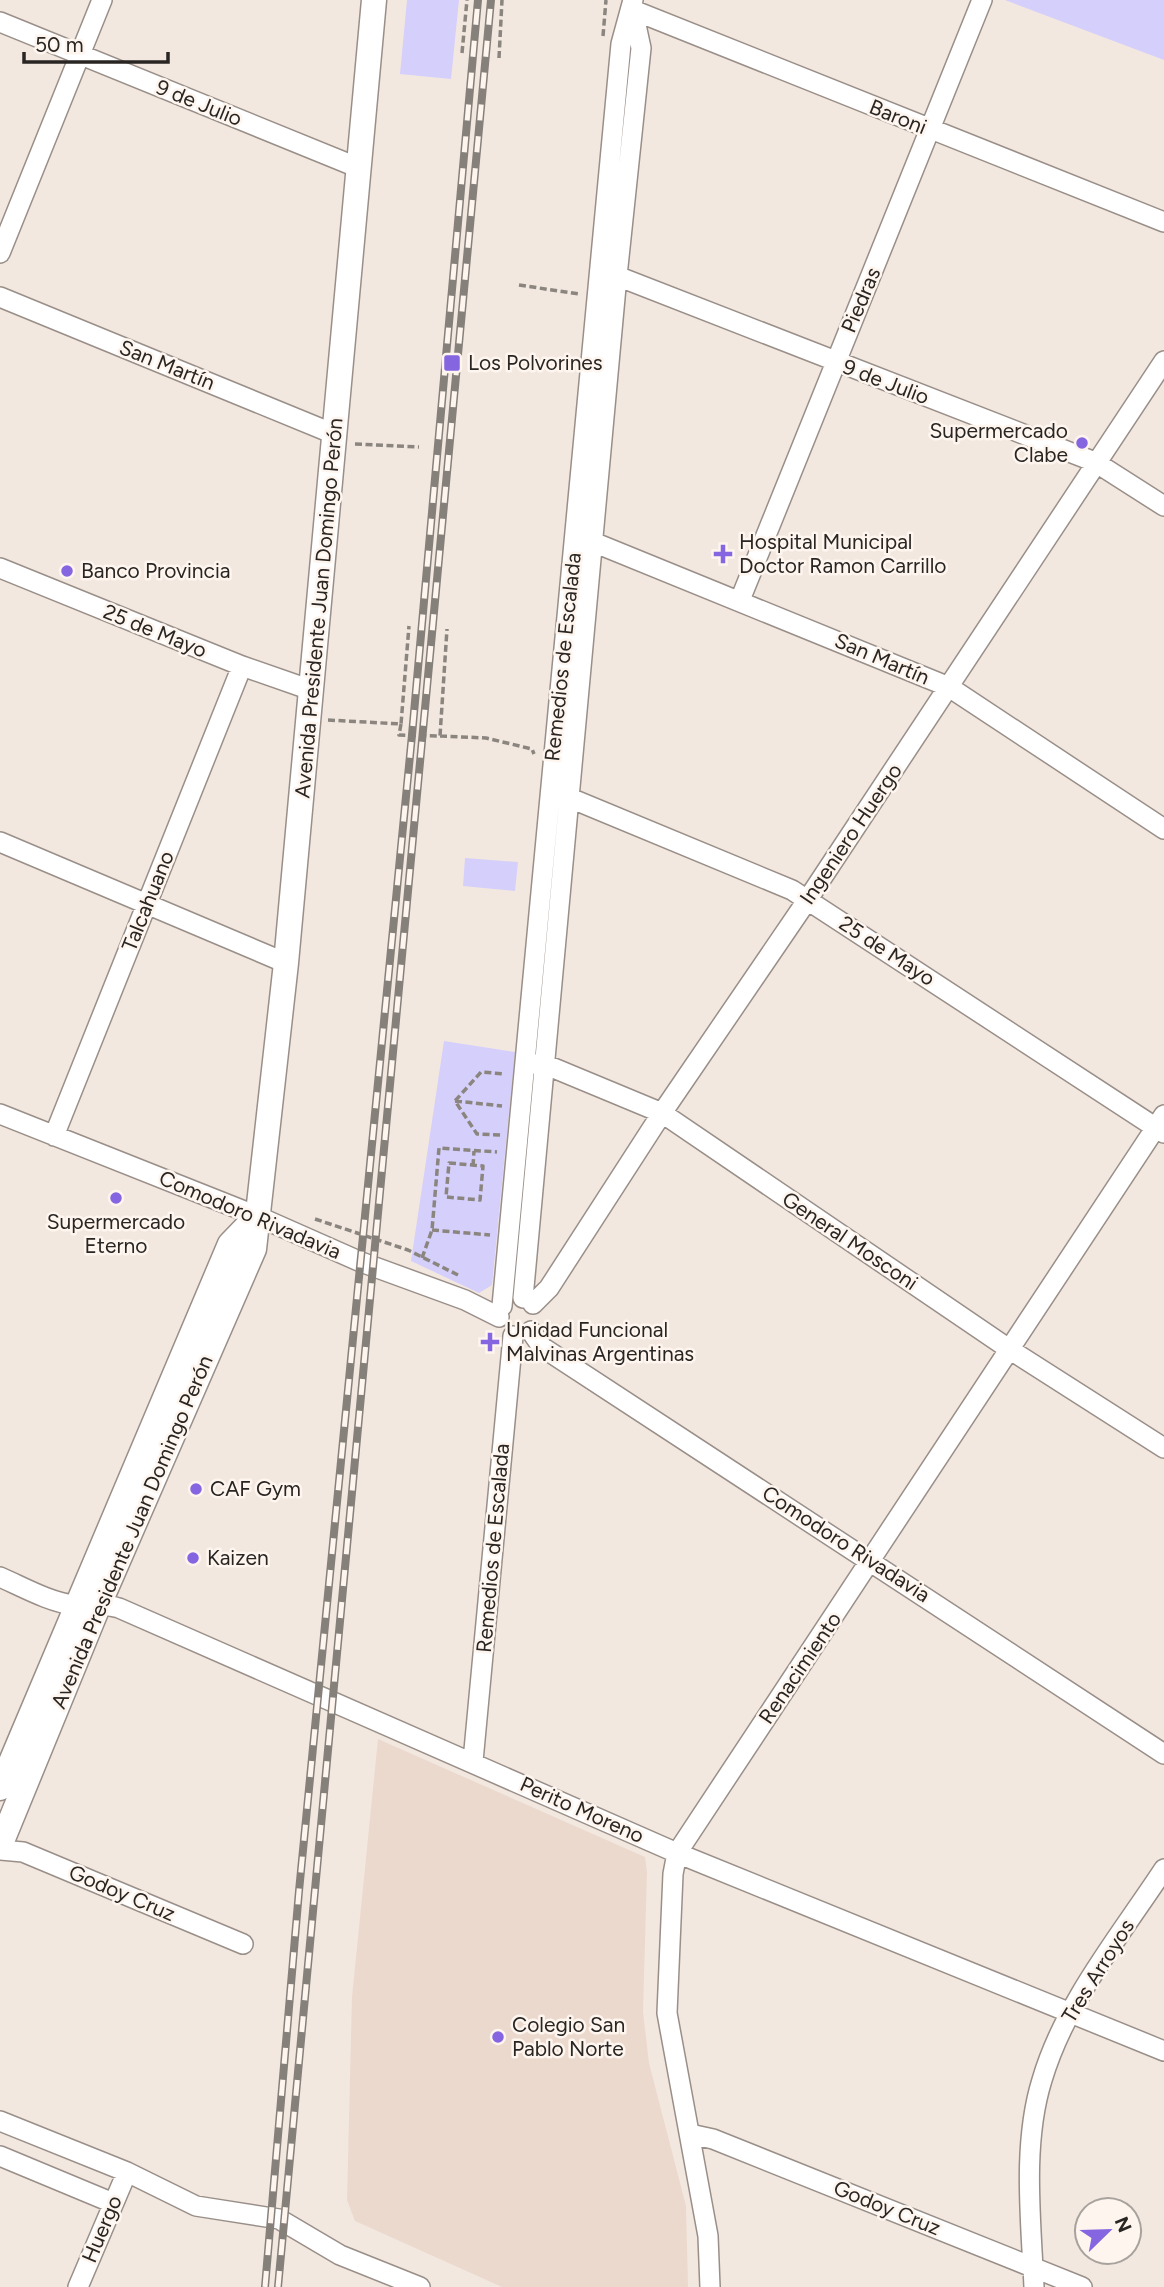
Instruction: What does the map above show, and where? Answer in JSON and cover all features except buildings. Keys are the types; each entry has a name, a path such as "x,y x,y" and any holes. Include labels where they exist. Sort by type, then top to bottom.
{"main road":[{"name":"Avenida Presidente Juan Domingo Perón","path":"0,1848 88,1604 230,1244 257,1216 286,963 322,724 311,690 341,440 359,168 374,0"},
{"name":"Avenida Presidente Juan Domingo Perón","path":"0,1787 88,1604"}],"street":[{"path":"0,253 102,0"},
{"name":"Piedras","path":"740,600 932,131 982,0"},
{"name":"Baroni","path":"633,5 932,131 1164,222"},
{"name":"Remedios de Escalada","path":"500,1312 549,798 584,541 608,275 641,48 633,5"},
{"name":"9 de Julio","path":"0,22 359,168"},
{"name":"9 de Julio","path":"608,275 1095,462 1164,506"},
{"name":"Remedios de Escalada","path":"528,1301 544,1064 570,798 598,298 608,275"},
{"name":"San Martín","path":"0,297 341,440"},
{"name":"Ingeniero Huergo","path":"528,1301 549,1288 662,1113 808,899 1164,361"},
{"name":"San Martín","path":"584,541 740,600 949,687 1164,829"},
{"name":"25 de Mayo","path":"0,568 242,666 311,690"},
{"name":"Talcahuano","path":"54,1136 242,666"},
{"name":"25 de Mayo","path":"549,798 570,798 808,899 1161,1125"},
{"path":"0,842 286,963"},
{"name":"General Mosconi","path":"523,1064 544,1064 662,1113 1009,1349 1164,1448"},
{"name":"Comodoro Rivadavia","path":"0,1114 257,1216 361,1262 500,1312"},
{"name":"Renacimiento","path":"710,2287 708,2236 667,2013 673,1874 677,1853 1009,1349 1161,1125"},
{"path":"511,1298 528,1301 538,1315 522,1333 503,1329 500,1312 511,1298"},
{"name":"Remedios de Escalada","path":"473,1761 522,1333"},
{"name":"Comodoro Rivadavia","path":"522,1333 872,1560 1164,1754"},
{"name":"Perito Moreno","path":"0,1577 55,1601 88,1604 473,1761 677,1853 1164,2051"},
{"name":"Godoy Cruz","path":"0,1848 23,1852 243,1944"},
{"name":"Tres Arroyos","path":"1034,2287 1031,2155 1034,2116 1041,2081 1069,2012 1164,1869"},
{"path":"0,2121 127,2172 196,2206 279,2219 340,2255 420,2287"},
{"name":"Godoy Cruz","path":"690,2134 713,2139 1082,2287"},
{"path":"0,2156 113,2203"},
{"name":"Huergo","path":"78,2287 127,2172"}],"path":[{"path":"462,53 467,0"},
{"path":"499,58 502,0"},
{"path":"519,285 598,298"},
{"path":"341,440 419,447"},
{"path":"341,440 354,458"},
{"path":"409,626 400,735 502,741 532,749 536,759"},
{"path":"440,736 447,629"},
{"path":"322,724 401,724"},
{"path":"455,1101 481,1072 507,1074 506,1085"},
{"path":"504,1116 505,1095"},
{"path":"455,1101 504,1106"},
{"path":"455,1101 477,1134 502,1135"},
{"path":"422,1258 432,1230 439,1148 500,1152 503,1126"},
{"path":"473,1166 474,1150"},
{"path":"449,1163 473,1166 483,1166 480,1200 446,1197 449,1163"},
{"path":"305,1216 422,1258 463,1278"},
{"path":"432,1230 493,1235 491,1248"}],"shaded area":[{"path":"407,0 459,0 451,79 400,74"},
{"path":"1005,0 1164,0 1164,60"},
{"path":"465,858 518,862 515,891 463,886"},
{"path":"444,1041 515,1052 492,1285 479,1293 411,1261"},
{"name":"Colegio San Pablo Norte","path":"378,1739 645,1857 647,1872 643,2012 649,2063 686,2206 688,2287 502,2287 355,2221 347,2200 352,1997"}],"railway":[{"path":"265,2287 299,1891 412,735 478,0"},
{"path":"278,2287 491,0"}],"place":[{"name":"Los Polvorines","path":"452,363"},
{"name":"Supermercado Clabe","path":"1082,443"},
{"name":"Hospital Municipal Doctor Ramon Carrillo","path":"723,554"},
{"name":"Banco Provincia","path":"67,571"},
{"name":"Supermercado Eterno","path":"116,1198"},
{"name":"Unidad Funcional Malvinas Argentinas","path":"490,1342"},
{"name":"CAF Gym","path":"196,1489"},
{"name":"Kaizen","path":"193,1558"},
{"name":"Colegio San Pablo Norte","path":"498,2037"}]}
